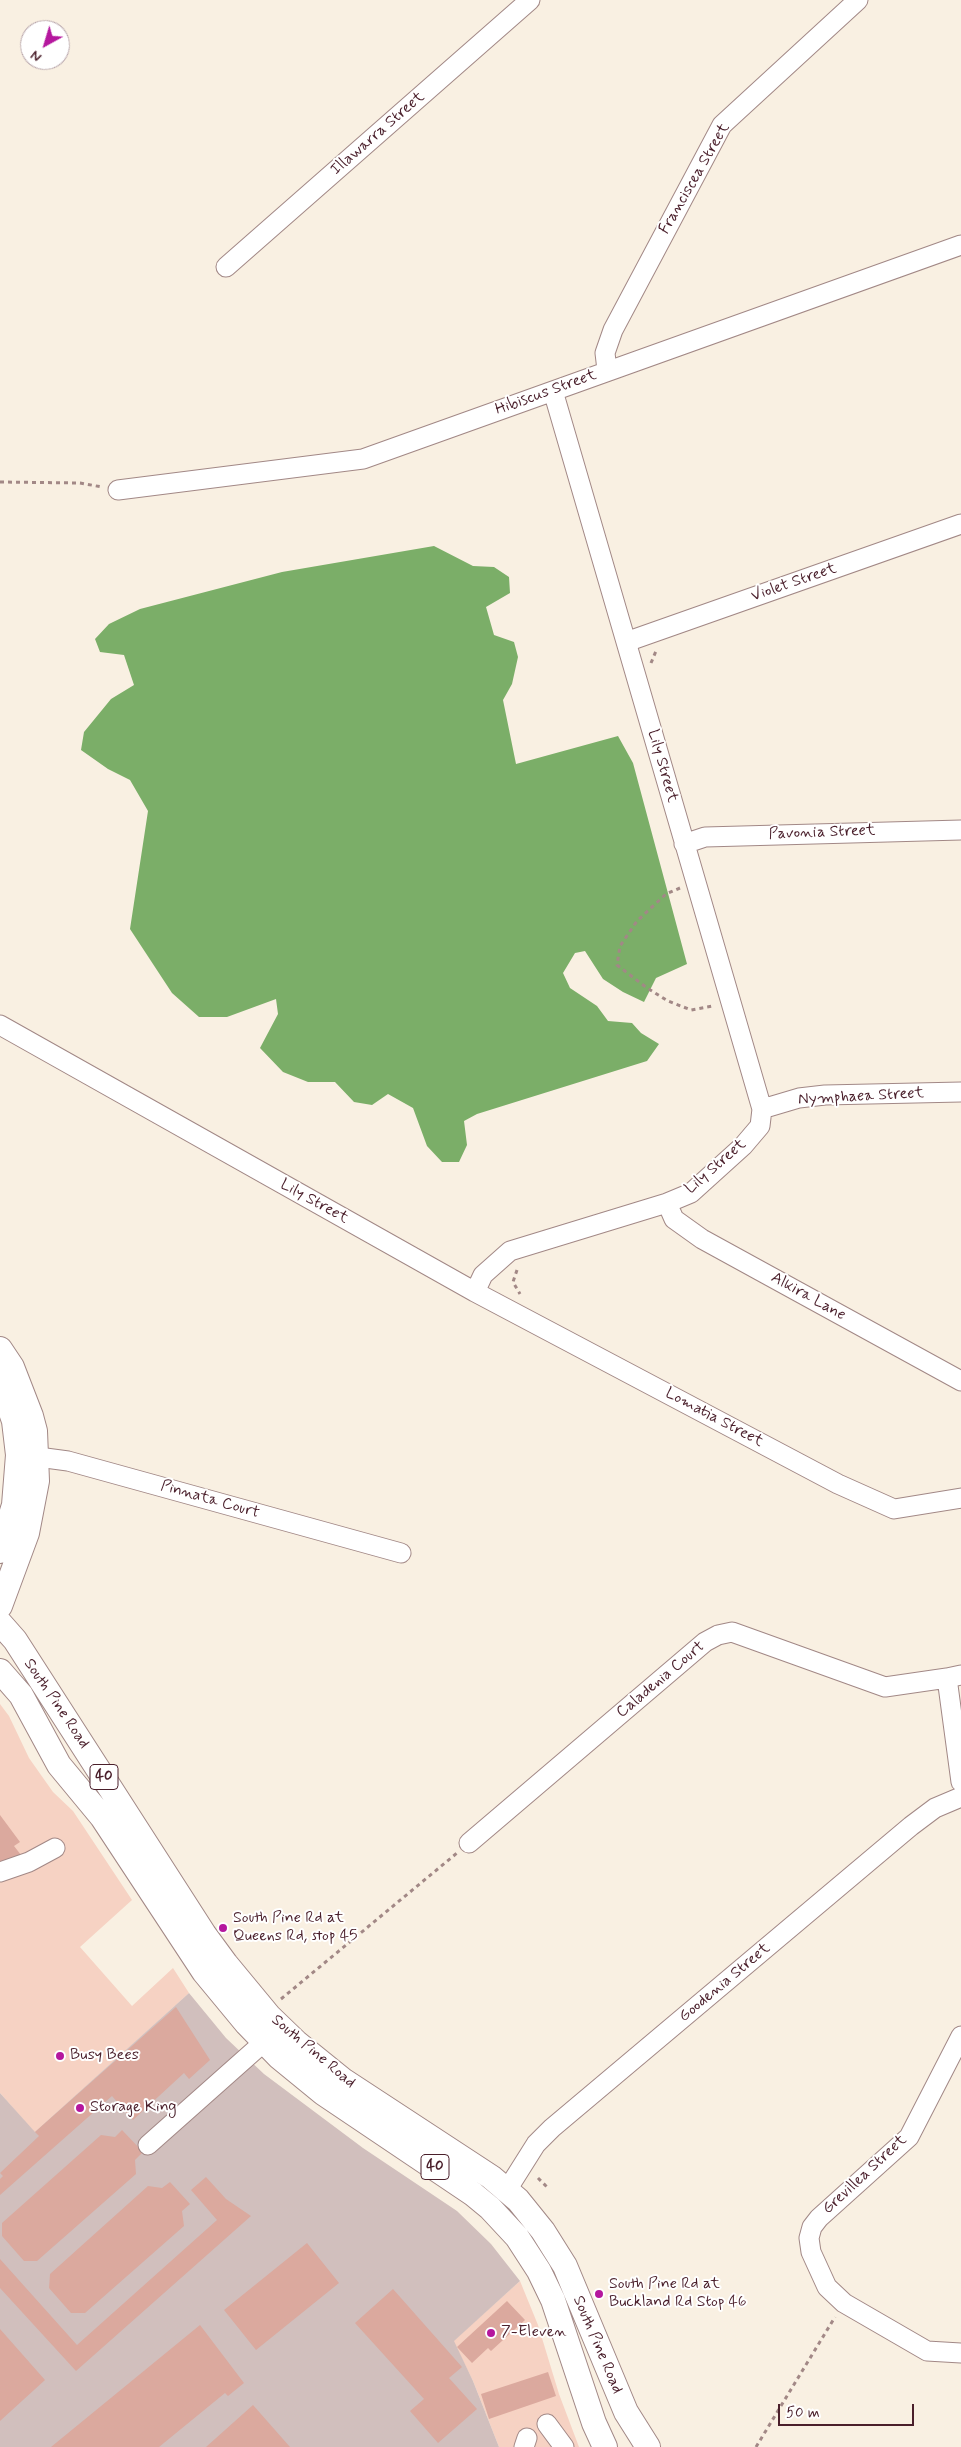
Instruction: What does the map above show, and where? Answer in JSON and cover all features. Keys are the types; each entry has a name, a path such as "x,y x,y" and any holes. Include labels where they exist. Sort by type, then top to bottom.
{"main road":[{"path":"0,1349 12,1367 26,1400 34,1431 0,1551"},
{"path":"0,1382 37,1481 27,1533 0,1606"},
{"name":"40","path":"0,1615 0,1624"},
{"name":"South Pine Road","path":"0,1624 15,1640 204,1934 263,2009 296,2042 342,2080 474,2166 507,2190 543,2231 564,2266 614,2386 634,2428 648,2447"},
{"name":"South Pine Road","path":"0,1672 21,1695 59,1765 102,1817 204,1972 264,2042 323,2093 473,2194 495,2213 517,2237 539,2270 549,2292 594,2423 605,2447"}],"street":[{"name":"Franciscea Street","path":"608,370 605,353 612,330 722,125 858,0"},
{"name":"Illawarra Street","path":"226,267 521,2"},
{"name":"Hibiscus Street","path":"118,490 362,459 961,245"},
{"name":"Lily Street","path":"0,1025 475,1292 483,1275 510,1251 691,1193 743,1146 760,1126 762,1109 554,391"},
{"name":"Violet Street","path":"626,642 961,524"},
{"name":"Pavonia Street","path":"684,844 705,837 856,831 961,830"},
{"name":"Nymphaea Street","path":"762,1109 799,1098 825,1095 961,1092"},
{"name":"Alkira Lane","path":"667,1202 674,1219 702,1239 961,1381"},
{"name":"Lomatia Street","path":"475,1292 838,1484 894,1509 961,1498"},
{"name":"Pinnata Court","path":"27,1456 76,1463 401,1553"},
{"name":"Caladenia Court","path":"469,1843 705,1642 718,1635 732,1632 885,1687 954,1676"},
{"path":"954,1676 961,1782"},
{"name":"Goodenia Street","path":"507,2190 536,2144 552,2128 912,1826 935,1808 961,1796"},
{"path":"0,1872 29,1862 55,1848"},
{"name":"Grevillea Street","path":"961,2036 909,2137 819,2218 812,2227 809,2238 811,2252 827,2287 844,2303 927,2351 961,2353"},
{"path":"148,2145 264,2042"},
{"path":"547,2424 564,2447"}],"path":[{"path":"0,482 80,483 118,490"},
{"path":"680,888 666,894 637,921 620,946 617,965 668,1001 691,1010 714,1006"},
{"path":"281,1999 469,1843"},
{"path":"538,2178 547,2187"},
{"path":"756,2447 844,2303"}],"shaded area":[{"path":"0,1704 9,1716 29,1758 53,1792 73,1811 132,1900 80,1947 132,2006 173,1968 189,1993 35,2133 0,2093"},
{"path":"189,1993 226,2038 264,2074 363,2148 457,2211 491,2244 520,2281 454,2341 473,2381 499,2447 0,2447 0,2093 35,2132"},
{"path":"520,2281 538,2325 559,2394 579,2447 499,2447 473,2381 453,2341"}],"green space":[{"path":"434,546 473,566 494,567 509,577 510,593 486,607 494,635 514,642 518,657 512,684 503,700 516,764 618,736 633,763 687,964 656,978 644,1002 623,992 603,979 585,951 575,953 563,973 570,988 597,1006 608,1021 632,1023 641,1033 659,1044 647,1061 477,1114 464,1121 467,1145 459,1162 442,1162 427,1146 413,1108 388,1094 372,1105 354,1102 335,1082 308,1082 283,1072 260,1048 278,1014 276,999 227,1017 199,1017 172,993 130,929 148,811 130,780 108,769 81,750 84,732 111,699 134,685 124,655 100,652 95,639 109,624 140,609 282,572"}],"building":[{"path":"0,1815 20,1842 14,1846 21,1855 0,1863"},
{"name":"Storage King","path":"176,2007 210,2060 189,2079 184,2073 133,2120 112,2096 0,2195 0,2179 3,2176 0,2173 39,2136 35,2132"},
{"name":"Storage King","path":"122,2130 143,2152 135,2160 136,2174 37,2261 24,2261 2,2236 2,2223 101,2135 115,2137"},
{"path":"206,2177 226,2199 251,2216 76,2371 0,2288 0,2259 77,2345 217,2220 191,2190"},
{"path":"170,2182 190,2204 182,2211 184,2226 85,2313 71,2313 49,2288 50,2274 148,2186 162,2188"},
{"path":"307,2243 339,2283 256,2350 224,2310"},
{"path":"393,2289 462,2367 449,2378 477,2409 438,2443 410,2411 424,2399 355,2323"},
{"name":"7-Eleven","path":"507,2301 525,2320 491,2351 488,2348 472,2363 457,2347"},
{"path":"200,2325 244,2383 228,2396 225,2393 159,2447 51,2447"},
{"path":"0,2329 45,2380 0,2421"},
{"path":"548,2372 556,2396 489,2419 481,2394"},
{"path":"253,2405 290,2447 206,2447"}],"place":[{"name":"South Pine Rd at Queens Rd, stop 45","path":"223,1928"},
{"name":"Busy Bees","path":"60,2056"},
{"name":"Storage King","path":"80,2108"},
{"name":"South Pine Rd at Buckland Rd Stop 46","path":"599,2294"},
{"name":"7-Eleven","path":"491,2333"}]}
